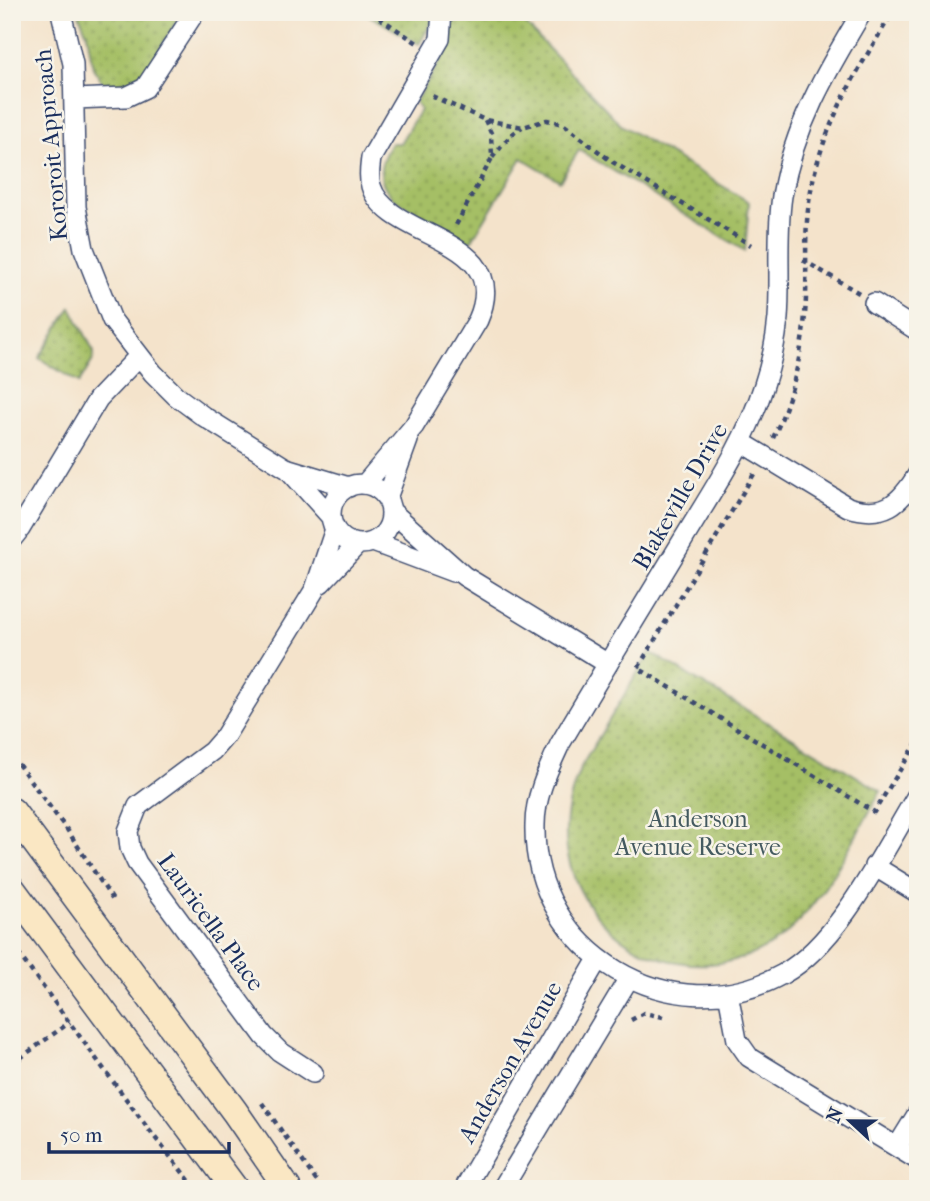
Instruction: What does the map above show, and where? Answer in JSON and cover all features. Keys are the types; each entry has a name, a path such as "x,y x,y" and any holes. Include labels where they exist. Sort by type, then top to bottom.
{"main road":[{"path":"12,811 235,1112 288,1189"},
{"path":"12,889 235,1189"}],"street":[{"path":"74,99 126,97 145,88 195,12"},
{"path":"442,12 440,39 371,158 371,187 380,202 393,212 446,243 476,265 484,279 485,305 414,426 357,485 335,499 333,523 349,541 365,543 464,576"},
{"name":"Blakeville Drive","path":"613,969 576,937 559,913 550,894 538,855 535,825 538,799 560,744 741,442 761,393 773,351 778,317 782,197 790,160 801,124 818,85 862,12"},
{"name":"Kororoit Approach","path":"58,17 73,64 76,207 84,249 112,320 139,356 176,396 286,468 333,523"},
{"path":"874,303 918,331"},
{"path":"12,539 98,400 139,356"},
{"path":"365,543 387,529 389,504 414,426"},
{"path":"741,442 848,507 859,510 873,511 895,504 918,474"},
{"name":"Kororoit Approach","path":"286,468 357,485"},
{"path":"357,485 374,486 389,504 464,576 608,664"},
{"name":"Lauricella Place","path":"315,589 333,523"},
{"name":"Lauricella Place","path":"313,1073 279,1051 264,1036 137,863 130,848 128,831 138,806 212,751 225,736 315,589 365,543"},
{"path":"502,1189 613,969 649,987 669,993 703,997 728,993 782,975 803,961 842,919 918,794"},
{"path":"874,866 918,893"},
{"name":"Anderson Avenue","path":"464,1189 613,969"},
{"path":"728,993 737,1040 749,1056 918,1160"},
{"path":"897,1147 918,1113"}],"path":[{"path":"371,12 432,54"},
{"path":"893,12 856,74 827,131 809,197 803,339 798,366 775,435 638,668 874,812 918,741"},
{"path":"412,86 485,120 523,127"},
{"path":"485,120 491,133 492,158"},
{"path":"446,243 492,158 510,136 523,127 547,120 563,124 611,161 751,245"},
{"path":"806,260 874,303"},
{"path":"12,756 68,831 121,912"},
{"path":"12,945 196,1189"},
{"path":"12,1064 70,1022"},
{"path":"261,1102 322,1189"}],"green space":[{"path":"78,12 182,12 142,79 130,89 105,86 93,68 87,34"},
{"path":"363,12 432,12 431,24 419,44"},
{"path":"449,12 514,12 621,125 749,202 745,251 579,150 560,181 522,158 472,240 465,241 393,198 381,178 384,157 391,143 400,143 420,110 415,102 441,60"},
{"path":"71,307 94,352 93,360 79,383 39,358"},
{"name":"Anderson Avenue Reserve","path":"650,652 881,791 834,873 806,913 775,942 743,958 710,964 677,962 646,953 618,936 595,913 577,884 566,839 568,807 574,787 581,767"}]}
